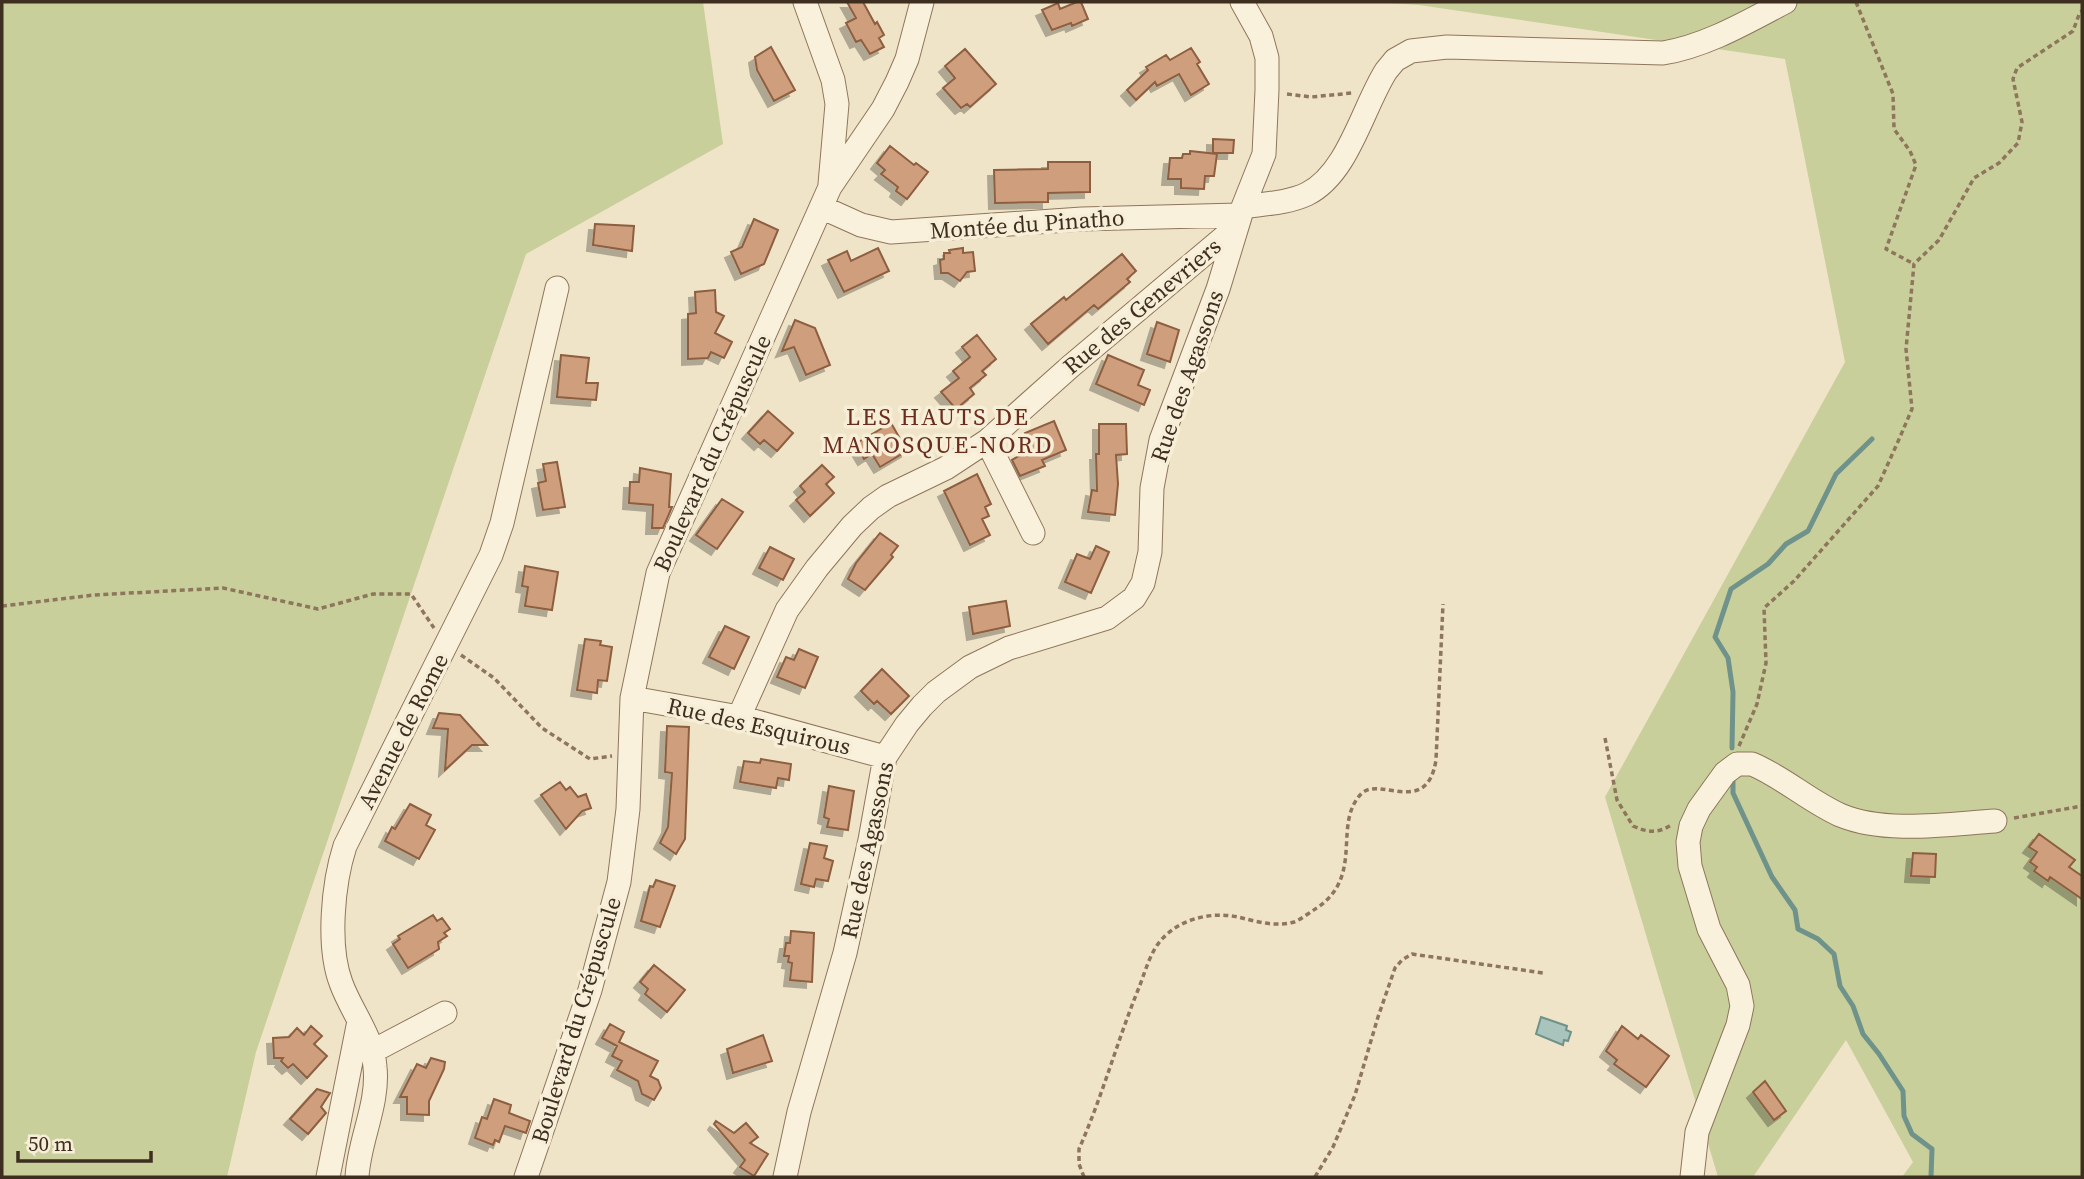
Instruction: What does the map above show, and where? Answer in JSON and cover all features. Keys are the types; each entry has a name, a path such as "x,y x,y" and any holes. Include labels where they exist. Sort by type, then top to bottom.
{"street":[{"path":"804,2 833,80 837,104 825,197"},
{"path":"825,197 897,82 907,58 922,2"},
{"name":"Rue des Agassons","path":"785,1177 799,1112 845,953 886,757 922,706 970,667 1009,648 1107,618 1134,598 1143,583 1147,569 1152,488 1161,440 1218,289 1239,216 1264,154 1267,58 1261,36 1242,2"},
{"name":"Montée du Pinatho","path":"825,197 861,225 891,232 1082,219 1239,216 1318,188 1340,161 1376,87 1395,60 1411,51 1447,47 1663,53 1702,42 1785,2"},
{"name":"Boulevard du Crépuscule","path":"526,1177 590,990 619,882 628,809 632,698 654,588 664,556 825,197"},
{"name":"Rue des Genevriers","path":"739,717 787,610 852,526 888,496 946,468 987,441 1239,216"},
{"name":"Avenue de Rome","path":"357,1177 358,1156 376,1076 373,1051 341,984 335,959 334,935 340,862 345,846 491,555 502,523 556,288"},
{"path":"987,441 1033,533"},
{"name":"Rue des Esquirous","path":"632,698 739,717 886,757"},
{"path":"1692,1177 1697,1132 1738,1025 1742,1006 1738,985 1709,929 1690,866 1688,842 1691,826 1699,809 1731,767 1744,763 1758,767 1839,814 1861,821 1920,826 1995,821"},
{"path":"373,1051 445,1013"},
{"path":"328,1177 359,1021"}],"path":[{"path":"1856,2 1893,94 1894,129 1910,151 1916,165 1886,249 1914,264"},
{"path":"1731,767 1757,704 1766,663 1764,608 1794,581 1878,486 1912,409 1906,349 1914,264 1939,240 1974,178 1998,163 2018,143 2022,122 2013,79 2017,68 2073,32 2082,11"},
{"path":"1268,90 1311,97 1343,96 1376,87"},
{"path":"2,606 94,595 223,588 318,609 373,594 411,594 446,645 494,678 542,728 590,759 615,755"},
{"path":"1084,1177 1079,1164 1079,1149 1130,1009 1152,955 1162,939 1190,919 1206,916 1227,915 1271,923 1294,922 1307,915 1331,898 1340,882 1348,844 1348,822 1361,794 1368,790 1402,793 1418,789 1430,780 1436,760 1443,604"},
{"path":"1605,738 1617,800 1633,826 1651,832 1664,830 1674,821"},
{"path":"1995,821 2082,806"},
{"path":"1315,1177 1333,1147 1355,1095 1395,968 1402,960 1412,954 1543,973"}],"green space":[{"path":"2,2 703,2 723,144 526,254 256,1052 227,1177 2,1177"},
{"path":"1373,2 2082,2 2082,1177 1902,1177 1913,1162 1846,1040 1753,1177 1718,1177 1605,797 1845,362 1785,59 1419,5"}],"water":[{"path":"1541,1017 1567,1026 1566,1030 1571,1032 1568,1041 1564,1040 1563,1045 1536,1034"}],"building":[{"path":"847,2 863,2 884,35 879,38 884,47 870,54 861,40 856,42 846,23 856,18"},
{"path":"1081,2 1088,19 1052,30 1042,10 1058,3 1060,9"},
{"path":"771,47 795,90 774,101 757,70 755,57"},
{"path":"1191,48 1209,84 1191,95 1179,74 1157,86 1155,82 1136,100 1127,90 1148,70 1146,67 1166,55 1170,60"},
{"path":"965,49 996,84 970,107 967,104 961,108 943,88 955,78 945,66"},
{"path":"1213,139 1234,140 1233,153 1213,153"},
{"path":"890,146 914,165 916,163 928,172 907,199 896,191 898,187 881,174 885,170 877,163"},
{"path":"1190,151 1217,154 1214,176 1205,176 1204,189 1181,188 1181,179 1168,179 1170,158 1182,158 1183,154 1190,154"},
{"path":"1048,162 1090,162 1090,192 1048,193 1048,202 995,203 994,170 1048,169"},
{"path":"754,219 778,230 764,264 741,274 731,252 742,247"},
{"path":"595,224 634,226 632,251 593,245"},
{"path":"878,248 889,271 844,292 828,260 847,251 851,261"},
{"path":"963,248 963,253 973,252 975,271 967,272 960,281 948,273 941,273 940,260 944,259 944,253"},
{"path":"1122,254 1136,271 1127,279 1130,282 1098,309 1094,305 1048,344 1031,324 1064,297 1066,300"},
{"path":"715,290 716,312 724,316 715,333 732,342 724,358 711,352 708,358 688,359 688,314 696,313 695,292"},
{"path":"795,320 815,328 830,365 806,375 794,347 782,351"},
{"path":"1157,322 1179,330 1170,362 1147,354"},
{"path":"977,335 996,359 982,371 986,375 970,388 974,394 956,409 941,392 959,378 953,371 970,357 962,347"},
{"path":"561,355 589,358 586,383 598,383 596,400 557,397"},
{"path":"1108,355 1144,370 1138,385 1150,390 1144,405 1096,384"},
{"path":"768,411 793,433 777,451 764,440 760,444 748,433"},
{"path":"1054,421 1066,450 1042,460 1045,466 1020,476 1012,460 1031,449 1025,433"},
{"path":"891,423 907,451 880,467 872,454 864,459 855,444"},
{"path":"1099,424 1126,424 1127,454 1116,455 1118,484 1115,515 1088,512 1092,490 1097,491 1096,454 1099,454"},
{"path":"557,462 565,507 543,510 538,483 546,481 543,464"},
{"path":"822,465 834,477 826,484 834,493 810,516 796,500 805,492 800,486"},
{"path":"640,468 671,474 669,507 672,507 663,528 652,528 653,505 629,503 630,482 639,482"},
{"path":"977,474 991,504 985,507 989,516 982,519 990,535 970,545 944,491"},
{"path":"722,499 743,512 717,549 696,535"},
{"path":"880,533 898,546 891,555 893,557 865,590 848,579 856,563"},
{"path":"1096,546 1109,552 1091,593 1065,582 1077,554 1090,559"},
{"path":"770,547 794,559 783,580 759,568"},
{"path":"525,566 558,572 552,610 525,606 528,587 522,586"},
{"path":"1006,601 1010,626 973,634 969,607"},
{"path":"725,626 749,637 734,669 709,657"},
{"path":"585,639 601,641 600,645 612,647 607,681 598,680 597,693 577,690"},
{"path":"799,649 818,657 805,688 777,677 786,657 794,660"},
{"path":"882,669 909,696 891,714 877,701 874,704 861,691"},
{"path":"439,713 460,715 487,745 472,745 445,770 448,729 433,728"},
{"path":"667,726 689,727 685,839 676,854 660,843 668,827 672,773 665,772"},
{"path":"761,759 791,764 789,780 778,778 776,788 740,782 744,761 760,763"},
{"path":"560,782 566,790 570,787 578,797 586,794 591,808 582,811 566,829 541,795"},
{"path":"829,786 854,791 848,830 827,827 829,819 824,817"},
{"path":"410,804 431,815 426,825 435,830 419,859 385,841"},
{"path":"2039,834 2075,860 2069,867 2082,876 2082,899 2050,877 2048,881 2034,871 2037,867 2030,862 2037,852 2029,847"},
{"path":"810,843 827,846 824,858 833,861 828,881 816,879 814,887 801,884"},
{"path":"1913,853 1936,854 1935,877 1911,876"},
{"path":"656,880 675,886 660,927 641,921 650,886 653,887"},
{"path":"433,915 437,921 442,918 450,929 444,933 447,936 438,942 439,949 408,968 393,944 400,939 398,936"},
{"path":"791,931 814,933 812,982 790,980 792,963 788,962 789,956 784,956 786,943 790,943"},
{"path":"654,965 685,990 667,1012 645,994 648,989 640,982"},
{"path":"610,1024 624,1032 619,1042 658,1061 650,1076 658,1080 661,1088 654,1100 642,1094 638,1081 617,1070 622,1061 612,1056 617,1046 602,1038"},
{"path":"311,1026 322,1036 314,1044 327,1056 307,1078 293,1064 288,1068 281,1061 283,1058 274,1058 273,1038 289,1037 297,1028 304,1035"},
{"path":"1622,1026 1638,1039 1641,1035 1669,1056 1646,1087 1614,1064 1617,1060 1606,1051"},
{"path":"763,1035 772,1061 733,1073 727,1049"},
{"path":"431,1058 445,1062 429,1101 429,1115 407,1114 407,1097 400,1097 417,1064 426,1068"},
{"path":"1765,1081 1786,1111 1774,1120 1753,1092"},
{"path":"317,1089 330,1093 321,1107 326,1113 308,1134 290,1119"},
{"path":"494,1099 511,1105 509,1113 530,1121 526,1133 505,1126 499,1142 495,1140 493,1145 475,1138 482,1117 487,1119"},
{"path":"716,1121 734,1133 746,1123 758,1137 750,1143 768,1154 754,1176 740,1167 745,1160 714,1124"}],"waterway":[{"path":"1732,748 1733,692 1728,658 1715,637 1731,589 1768,564 1786,544 1808,531 1836,474 1872,439"},
{"path":"1733,780 1733,793 1772,877 1795,910 1798,929 1818,939 1834,954 1840,986 1853,1006 1863,1034 1903,1091 1904,1116 1912,1134 1932,1149 1931,1177"}],"district":[{"name":"LES HAUTS DE MANOSQUE-NORD","path":"938,430"}]}
